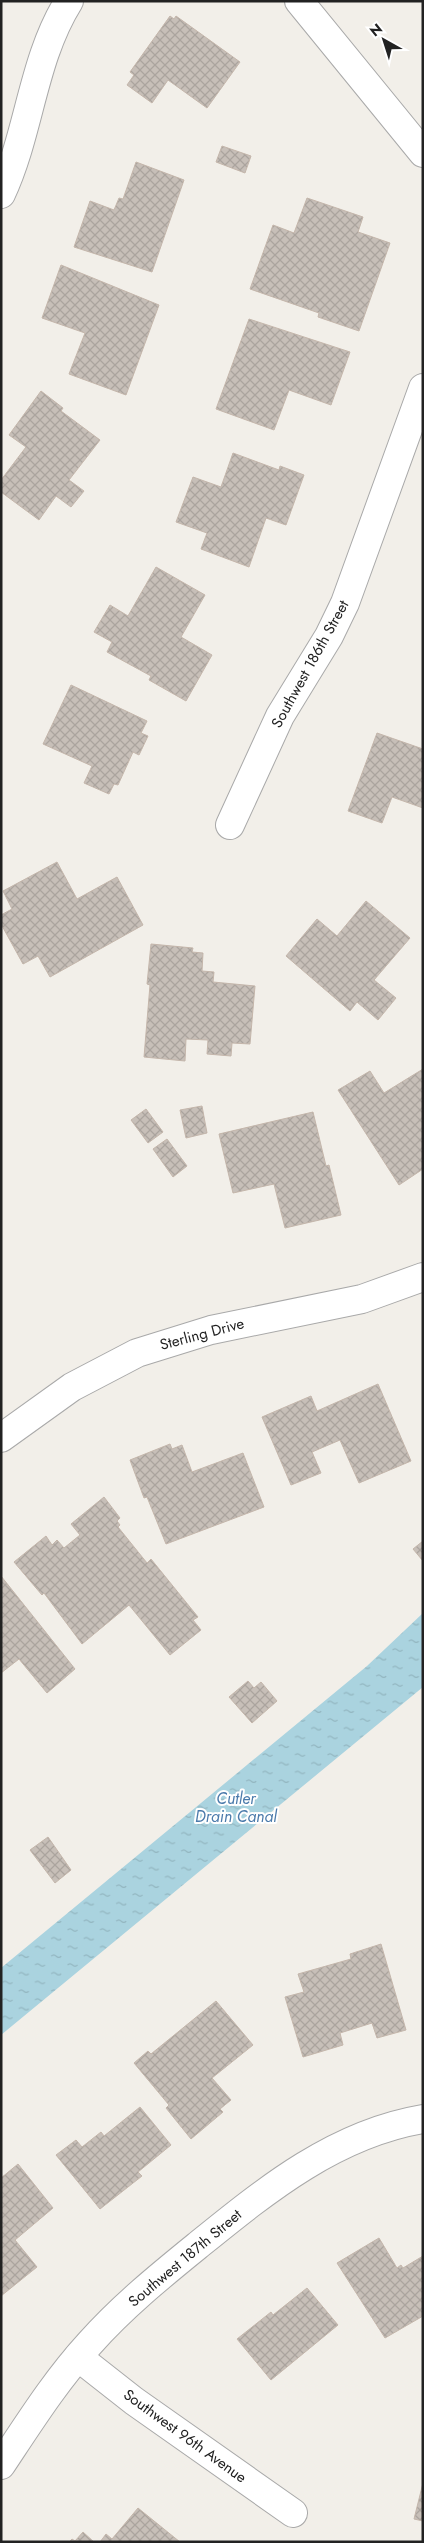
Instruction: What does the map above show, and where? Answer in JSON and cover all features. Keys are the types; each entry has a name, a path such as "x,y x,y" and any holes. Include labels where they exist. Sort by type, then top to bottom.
{"street":[{"path":"1,194 16,157 47,44 69,1"},
{"path":"299,1 423,153"},
{"name":"Southwest 186th Street","path":"230,825 280,716 329,636 345,603 423,388"},
{"name":"Sterling Drive","path":"1,1438 72,1387 137,1353 211,1330 362,1298 423,1277"},
{"name":"Southwest 187th Street","path":"1,2465 50,2392 78,2357 136,2298 237,2214 292,2173 336,2148 376,2132 423,2119"},
{"name":"Southwest 96th Avenue","path":"78,2357 134,2401 293,2513"}],"water":[{"name":"Cutler Drain Canal","path":"423,1613 423,1687 1,2035 1,1968 367,1666"}],"building":[{"path":"170,16 174,19 176,16 240,62 207,108 168,80 152,103 127,85 134,75 130,72"},
{"path":"222,146 251,156 245,173 216,162"},
{"path":"136,162 184,180 152,272 74,247 90,201 114,210 119,198 123,199"},
{"path":"307,198 363,217 358,232 390,243 359,331 318,317 319,313 250,289 273,225 294,233"},
{"path":"61,265 159,305 126,395 69,374 85,333 42,318"},
{"path":"249,319 350,352 331,405 289,390 274,430 216,409"},
{"path":"41,391 63,408 61,411 100,440 69,480 84,491 71,507 56,496 39,520 1,492 1,480 26,447 9,435"},
{"path":"233,453 279,470 280,466 304,475 286,525 266,518 249,567 201,549 207,533 176,522 193,477 221,487"},
{"path":"156,567 205,595 181,637 212,655 186,701 149,680 151,676 107,652 112,642 94,632 110,605 128,616"},
{"path":"71,685 147,721 141,733 148,736 139,755 133,752 118,785 114,784 109,794 84,783 92,766 43,744"},
{"path":"377,733 423,749 423,808 392,797 382,823 348,811"},
{"path":"57,862 77,899 117,877 143,925 50,977 38,956 23,964 1,924 1,915 12,909 3,891"},
{"path":"366,901 410,938 374,980 396,998 378,1020 357,1002 350,1011 286,956 317,919 337,936"},
{"path":"151,944 193,948 192,952 203,953 202,971 214,972 213,982 255,986 250,1044 232,1043 231,1056 207,1054 208,1040 186,1039 185,1061 144,1057 150,985 147,984"},
{"path":"423,1069 423,1169 399,1185 338,1090 370,1071 384,1093"},
{"path":"202,1106 207,1133 186,1138 180,1110"},
{"path":"146,1109 163,1132 148,1143 131,1120"},
{"path":"313,1112 326,1166 329,1165 341,1215 285,1228 274,1184 233,1193 219,1134"},
{"path":"167,1139 187,1166 173,1177 153,1149"},
{"path":"378,1384 411,1461 359,1483 340,1440 312,1452 321,1473 291,1485 262,1417 311,1396 317,1411"},
{"path":"170,1444 172,1449 182,1445 192,1472 243,1453 264,1507 166,1544 147,1497 144,1498 130,1460"},
{"path":"104,1497 120,1518 117,1521 120,1525 118,1527 147,1563 151,1559 198,1617 193,1620 201,1630 170,1655 129,1605 82,1644 44,1593 42,1595 14,1562 46,1536 52,1545 57,1540 64,1548 80,1535 71,1524"},
{"path":"423,1541 423,1561 413,1549"},
{"path":"1,1576 75,1669 47,1693 19,1659 1,1673"},
{"path":"248,1681 254,1688 261,1682 277,1701 252,1723 229,1697"},
{"path":"48,1837 71,1870 55,1883 30,1850"},
{"path":"381,1944 406,2030 377,2038 372,2023 340,2033 343,2045 303,2057 285,1997 304,1992 298,1974 351,1959 350,1954"},
{"path":"216,2001 253,2045 212,2078 231,2100 220,2109 223,2112 191,2139 166,2108 169,2105 134,2063 148,2051 151,2054"},
{"path":"140,2107 171,2145 138,2172 142,2176 100,2209 56,2155 76,2140 82,2147 101,2132 104,2136"},
{"path":"18,2164 53,2208 15,2240 37,2267 1,2296 1,2178"},
{"path":"379,2238 397,2268 401,2265 403,2268 423,2256 423,2316 385,2338 337,2263"},
{"path":"307,2288 338,2325 271,2380 237,2339 271,2312 273,2315"},
{"path":"423,2483 423,2521 414,2519"},
{"path":"138,2508 180,2542 100,2542 106,2534 112,2539"},
{"path":"83,2532 94,2542 69,2542 72,2539 75,2541"}]}
